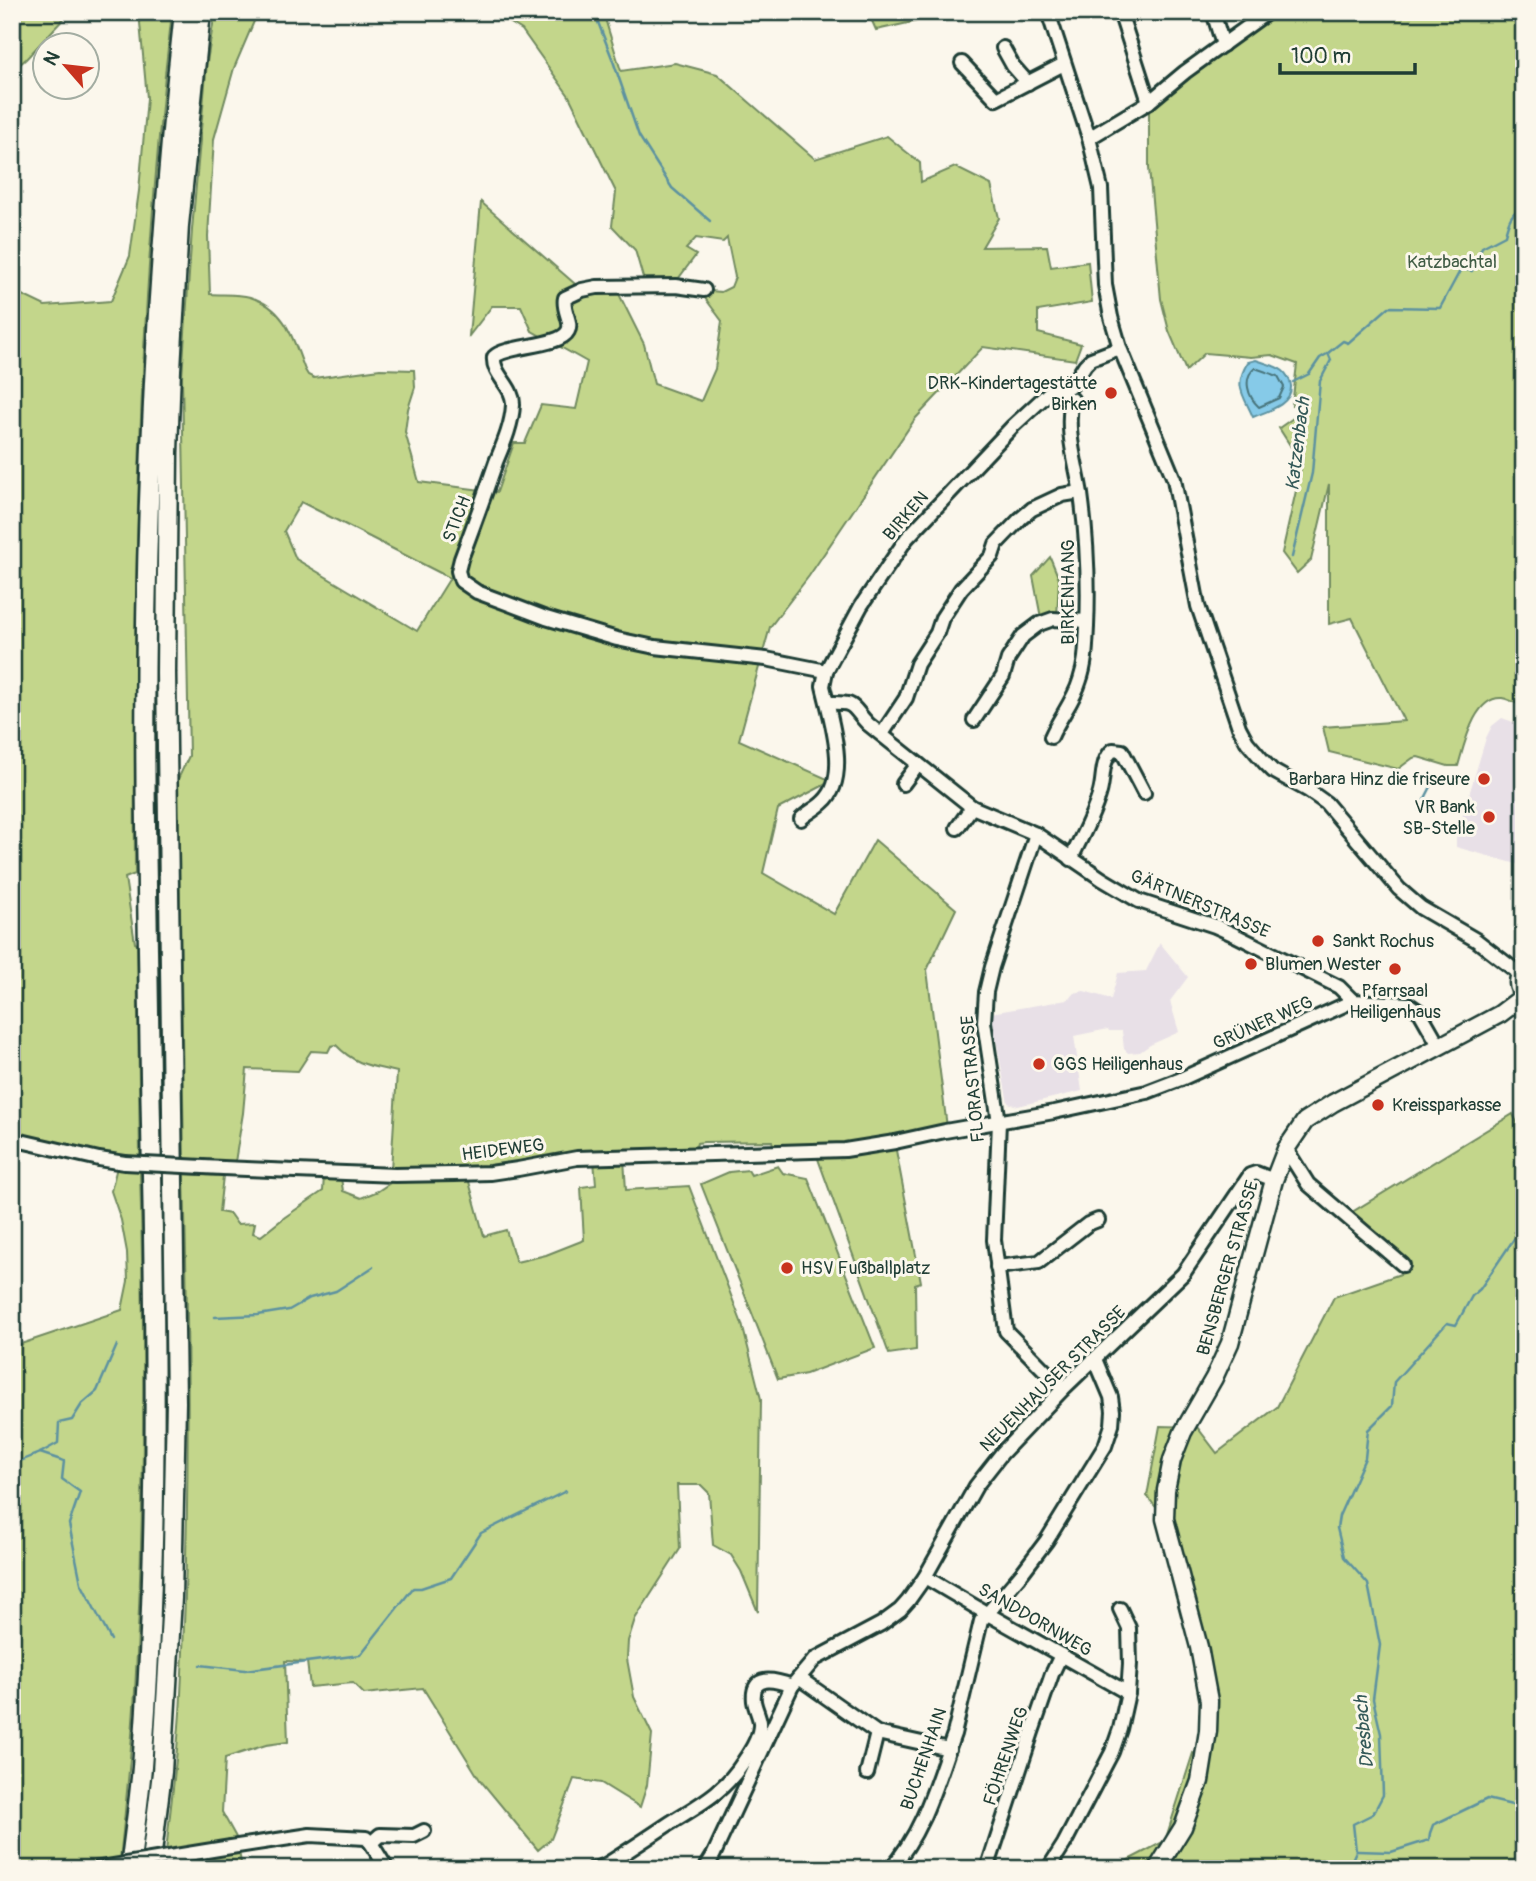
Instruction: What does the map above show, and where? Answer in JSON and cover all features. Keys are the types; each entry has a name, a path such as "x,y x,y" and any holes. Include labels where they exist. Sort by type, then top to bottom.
{"highway":[{"path":"130,1869 142,1771 150,1637 155,1437 146,817 148,535 158,290 184,12"},
{"path":"150,1869 163,1759 172,1598 175,1416 166,673 168,438 179,225 201,12"}],"main road":[{"path":"1522,973 1518,978 1518,987 1524,995"},
{"name":"BENSBERGER STRASSE","path":"1157,1869 1183,1827 1200,1781 1208,1731 1209,1701 1199,1647 1165,1519 1166,1490 1172,1460 1183,1432 1214,1378 1230,1343 1274,1180 1286,1149 1305,1121 1333,1103 1500,1014 1524,995"}],"street":[{"path":"1048,12 1089,138 1101,188 1105,285 1111,317 1120,348 1174,479 1198,606 1239,727 1247,742 1273,771 1326,803 1388,878 1409,898 1522,973"},
{"path":"1120,12 1149,102"},
{"path":"1213,12 1223,45"},
{"path":"1089,138 1149,102 1185,72 1268,12"},
{"path":"1003,48 1013,66 1028,83"},
{"path":"962,63 996,99 1064,64"},
{"name":"STICH","path":"705,290 676,286 597,287 582,290 565,298 563,305 569,329 565,335 498,353 494,357 493,366 512,395 512,414 461,559 458,571 461,581 477,592 547,618 617,639 648,646 766,659 826,671"},
{"name":"BIRKEN","path":"826,671 866,598 908,538 1013,426 1051,391 1071,389 1091,359 1120,348"},
{"name":"BIRKENHANG","path":"1051,737 1080,682 1085,663 1088,555 1069,429 1071,389"},
{"path":"882,734 906,698 917,664 942,618 961,589 989,560 996,544 1032,509 1062,495 1080,492"},
{"path":"974,720 1003,676 1008,659 1023,636 1039,624 1053,619 1087,621"},
{"path":"801,818 822,803 837,776 836,750 823,686 826,671"},
{"path":"828,703 852,704 868,724 972,807 1037,834"},
{"path":"1071,859 1097,801 1106,760 1113,750 1122,751 1144,793"},
{"path":"903,784 918,764"},
{"path":"957,828 972,807"},
{"name":"GÄRTNERSTRASSE","path":"1037,834 1071,859 1139,901 1236,935 1339,987 1353,1001"},
{"name":"FLORASTRASSE","path":"1037,834 992,968 984,1010 999,1122 994,1240 1006,1331 1063,1389"},
{"name":"GRÜNER WEG","path":"999,1122 1147,1093 1353,1001 1408,1004 1415,1007 1440,1047"},
{"name":"HEIDEWEG","path":"12,1139 125,1163 395,1175 489,1173 577,1158 845,1150 999,1122"},
{"path":"1286,1149 1308,1184 1403,1265"},
{"name":"NEUENHAUSER STRASSE","path":"705,1869 795,1682 815,1658 890,1618 908,1601 925,1577 976,1486 1002,1453 1063,1389 1183,1274 1250,1175 1256,1173 1274,1180"},
{"path":"997,1267 1039,1262 1088,1224 1098,1220"},
{"path":"986,1613 1022,1573 1047,1539 1105,1446 1112,1425 1113,1411 1111,1397 1095,1359"},
{"name":"SANDDORNWEG","path":"925,1577 1128,1693"},
{"path":"1048,1869 1112,1752 1120,1729 1128,1693 1130,1664 1129,1628 1120,1609"},
{"name":"BUCHENHAIN","path":"890,1869 918,1830 954,1734 981,1621 986,1613"},
{"name":"FÖHRENWEG","path":"987,1869 1060,1656"},
{"path":"593,1869 604,1866 704,1804 729,1781 755,1742 760,1723 754,1699 755,1690 759,1683 765,1680 795,1682 877,1733 948,1749"},
{"path":"867,1773 877,1733"},
{"path":"371,1843 380,1835 414,1836 424,1830"},
{"path":"95,1869 310,1835 366,1838 387,1869"}],"shaded area":[{"path":"1502,718 1524,726 1524,866 1456,847 1456,838 1486,738 1492,726"},
{"name":"GGS Heiligenhaus","path":"1160,943 1188,977 1170,1001 1179,1032 1140,1052 1128,1053 1124,1049 1122,1031 1108,1029 1074,1036 1082,1091 1018,1106 1008,1103 991,1013 1067,1000 1074,993 1084,991 1111,999 1118,973 1146,971"}],"green space":[{"path":"12,12 70,12 51,32 32,32 32,53 12,71"},
{"path":"139,12 172,12 152,227 140,442 135,658 135,874 125,878 137,944 140,1157 115,1156 12,1135 12,290 45,306 111,301 130,256 139,191 147,98"},
{"path":"215,12 258,12 234,68 214,139 208,236 210,294 250,297 272,309 292,336 308,375 314,378 380,369 414,370 415,387 405,432 419,482 497,492 514,443 525,443 541,405 576,409 587,362 532,331 521,306 492,306 469,336 481,202 582,290 616,288 644,344 654,384 701,401 715,369 722,321 699,290 721,292 731,287 735,277 727,238 723,242 696,238 686,249 696,255 675,283 644,281 635,250 612,226 616,192 569,96 522,30 493,12 603,12 621,71 675,63 717,74 815,159 887,136 920,163 921,182 955,167 991,185 999,218 982,247 1047,246 1051,267 1088,262 1092,302 1038,311 1038,333 1081,344 1075,360 983,347 915,419 809,576 770,627 739,740 832,781 778,809 763,873 834,914 875,840 956,909 927,970 947,1127 895,1138 820,1148 774,1148 772,1141 704,1142 697,1143 695,1150 487,1168 391,1170 397,1072 357,1061 336,1045 331,1046 328,1052 311,1051 298,1071 247,1069 235,1162 184,1159 178,779 189,756 182,377 207,62","holes":["301,502 450,578 417,631 296,559 284,531"]},
{"path":"868,12 958,12 876,30"},
{"name":"Katzbachtal","path":"1268,12 1524,12 1524,707 1502,698 1484,705 1477,713 1467,735 1458,766 1448,766 1418,757 1398,769 1329,752 1323,727 1404,721 1352,618 1329,624 1329,484 1311,560 1297,573 1282,553 1302,464 1279,428 1306,409 1306,405 1292,406 1297,364 1272,355 1251,357 1205,353 1186,371 1169,331 1161,299 1149,168 1149,102"},
{"path":"1050,557 1059,579 1057,616 1041,618 1033,576"},
{"path":"1513,1114 1524,1138 1524,1869 1111,1869 1165,1841 1193,1753 1203,1760 1208,1731 1165,1519 1147,1496 1160,1426 1197,1427 1217,1453 1277,1407 1334,1297 1406,1272 1403,1260 1349,1214"},
{"path":"895,1145 921,1282 915,1284 916,1350 889,1354 817,1156"},
{"path":"624,1159 626,1190 689,1186 742,1324 761,1399 758,1612 741,1571 731,1555 713,1545 709,1493 701,1485 677,1485 680,1549 635,1619 628,1641 627,1659 634,1697 652,1734 647,1785 640,1807 601,1783 574,1779 551,1839 538,1850 480,1780 423,1688 364,1694 353,1683 310,1687 307,1662 285,1661 288,1742 266,1745 225,1758 222,1812 238,1841 166,1853 180,1714 186,1564 188,1369 184,1174 223,1176 219,1212 230,1214 237,1224 255,1223 253,1233 261,1236 323,1191 324,1176 341,1178 343,1191 361,1198 399,1177 468,1178 484,1236 506,1230 516,1262 546,1255 584,1240 581,1187 596,1185 594,1160"},
{"name":"HSV Fußballplatz","path":"778,1166 783,1173 808,1178 875,1348 806,1374 778,1379 701,1184 729,1172 748,1170 751,1175"},
{"path":"117,1167 140,1171 143,1301 138,1626 132,1733 120,1860 76,1867 70,1863 63,1869 12,1869 12,1347 122,1310 128,1281 127,1252 121,1220 111,1191"},
{"path":"239,1851 242,1869 164,1869 165,1863"}],"water":[{"path":"1256,360 1283,371 1291,386 1283,403 1253,417 1240,384 1248,362"}],"waterway":[{"path":"12,17 17,12"},
{"path":"594,12 639,136 672,188 710,221"},
{"name":"Katzenbach","path":"1292,557 1312,473 1320,381 1331,360 1328,353 1343,341 1348,343 1389,307 1440,308 1461,269 1472,271 1482,247 1505,235 1511,218 1524,206"},
{"path":"1293,382 1309,374 1320,358 1327,354"},
{"path":"1419,810 1436,777"},
{"name":"Dresbach","path":"1348,1869 1356,1851 1353,1824 1373,1814 1383,1795 1381,1734 1373,1699 1380,1645 1368,1584 1344,1557 1337,1528 1339,1516 1365,1458 1368,1430 1392,1406 1394,1382 1447,1323 1456,1325 1472,1296 1480,1289 1518,1233"},
{"path":"215,1317 289,1310 310,1298 336,1291 373,1267"},
{"path":"40,1453 58,1443 59,1423 72,1420 82,1404 97,1391 117,1345"},
{"path":"12,1459 20,1461 40,1453 64,1461 62,1479 80,1492 69,1524 81,1583 111,1640"},
{"path":"200,1665 245,1670 360,1655 413,1588 451,1578 481,1533 566,1491"},
{"path":"1357,1851 1391,1852 1429,1840 1433,1825 1487,1799 1512,1805 1524,1797"}],"place":[{"name":"DRK-Kindertagestätte Birken","path":"1111,393"},
{"name":"Barbara Hinz die friseure","path":"1484,779"},
{"name":"VR Bank SB-Stelle","path":"1489,817"},
{"name":"Sankt Rochus","path":"1318,941"},
{"name":"Blumen Wester","path":"1251,964"},
{"name":"Pfarrsaal Heiligenhaus","path":"1395,969"},
{"name":"GGS Heiligenhaus","path":"1039,1064"},
{"name":"Kreissparkasse","path":"1378,1105"},
{"name":"HSV Fußballplatz","path":"787,1268"}]}
